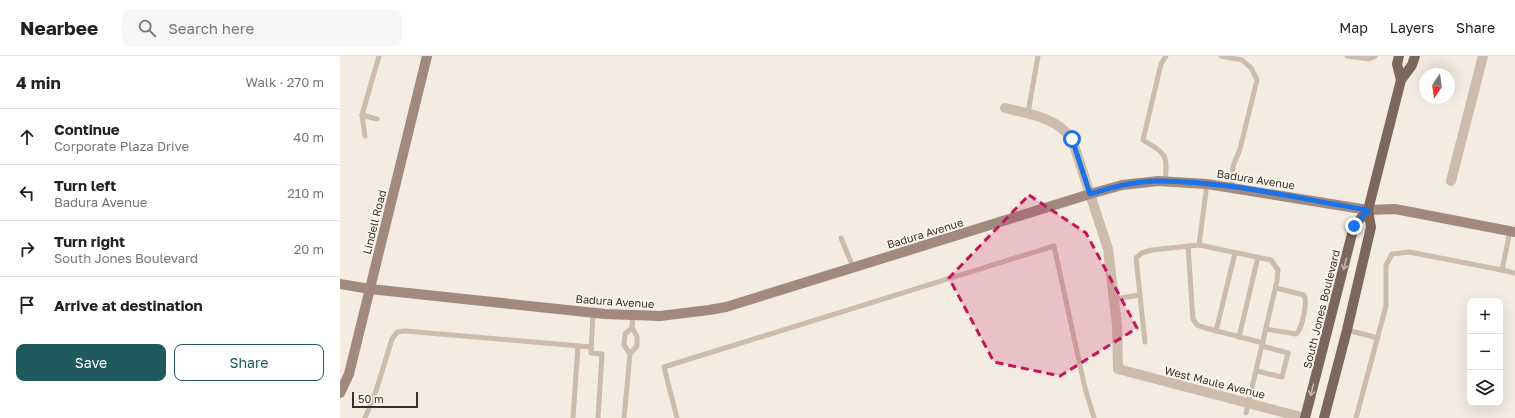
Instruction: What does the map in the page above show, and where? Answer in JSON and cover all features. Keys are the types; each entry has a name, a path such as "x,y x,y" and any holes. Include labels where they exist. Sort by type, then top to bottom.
{"main road":[{"name":"Lindell Road","path":"340,393 349,374 427,56"},
{"name":"South Jones Boulevard","path":"1399,56 1397,64 1401,80"},
{"name":"South Jones Boulevard","path":"1324,418 1347,330 1371,227 1368,210 1401,80 1412,65 1415,56"},
{"name":"Badura Avenue","path":"340,284 370,289 593,312 660,316 726,307 1090,194 1122,185 1165,181 1232,187 1368,210 1396,209 1512,231"},
{"name":"South Jones Boulevard","path":"1305,418 1354,226 1368,210"}],"street":[{"path":"1450,181 1484,56"},
{"path":"1005,108 1040,116 1055,122 1067,132 1072,139 1108,249 1114,300"},
{"name":"West Maule Avenue","path":"1114,300 1117,325 1118,370 1248,408 1305,418"}],"lane":[{"path":"365,136 362,115 378,56"},
{"path":"1028,113 1038,56"},
{"path":"1165,181 1167,163 1165,156 1143,140 1161,64 1166,56"},
{"path":"1221,56 1242,60 1251,68 1257,80 1240,149 1233,166 1232,187"},
{"path":"1347,56 1370,59 1375,56"},
{"path":"362,115 377,119"},
{"path":"1199,245 1207,184"},
{"path":"1502,270 1512,231"},
{"path":"841,238 853,268"},
{"path":"1145,342 1136,258 1142,253 1152,250 1199,245 1271,260 1278,270 1276,288 1248,408"},
{"path":"677,418 664,367 1054,246 1085,388 1094,418"},
{"path":"1188,246 1193,319 1197,325 1288,352 1282,377 1257,371"},
{"path":"1356,418 1386,306 1386,266 1392,254 1409,252 1515,273"},
{"path":"1216,331 1235,253"},
{"path":"1239,337 1258,257"},
{"path":"1266,329 1296,334 1300,330 1302,322 1306,300 1304,296 1276,288"},
{"path":"1114,300 1140,295"},
{"path":"593,312 591,353 602,354 598,418"},
{"path":"624,418 630,354 637,346 637,336 632,328 633,314"},
{"path":"630,354 624,345 625,334 632,328"},
{"path":"1347,330 1378,338"},
{"path":"365,418 376,391 392,339 397,332 405,331 591,347"},
{"path":"573,418 578,346"}],"highlighted area":[{"path":"1029,195 1086,233 1137,328 1060,376 994,362 949,278"}],"route":[{"path":"1072,139 1079,156 1090,194 1122,185 1158,181 1232,187 1368,210 1354,226"}]}
